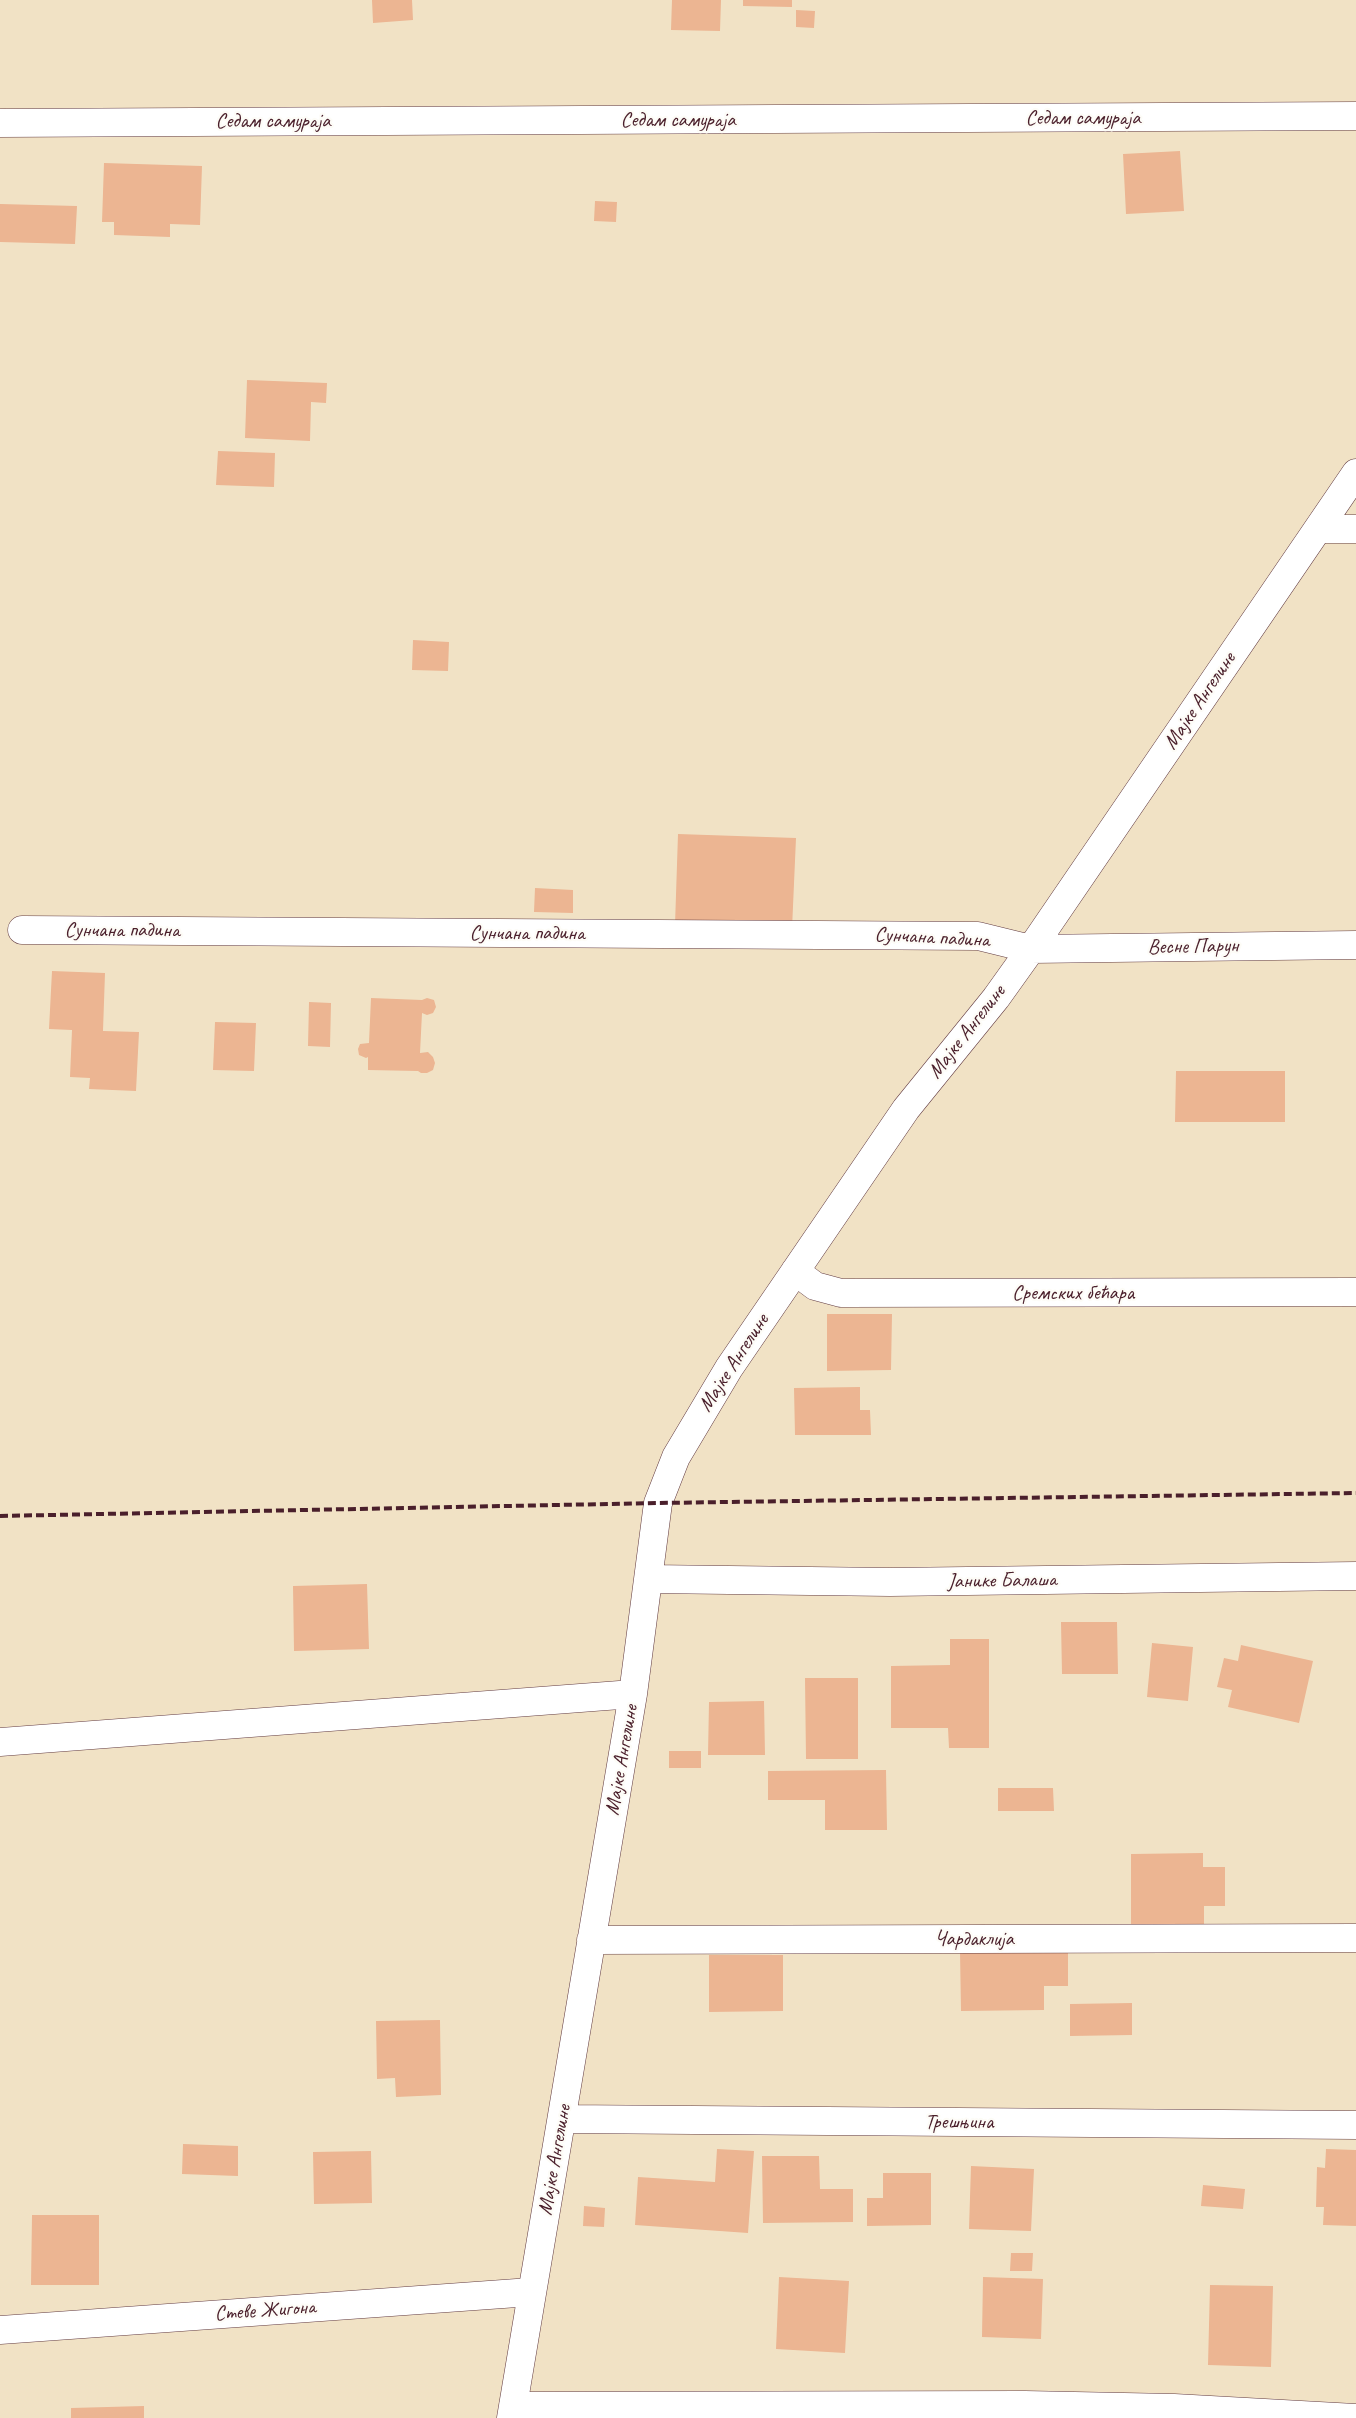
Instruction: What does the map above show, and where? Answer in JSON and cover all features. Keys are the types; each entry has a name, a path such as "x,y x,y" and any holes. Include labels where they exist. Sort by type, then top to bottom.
{"street":[{"name":"Седам самураја","path":"0,123 1356,116"},
{"name":"Мајке Ангелине","path":"512,2412 633,1694 658,1503 676,1457 729,1368 906,1109 996,998 1031,949 1356,472"},
{"path":"1318,529 1356,529"},
{"name":"Сунчана падина","path":"22,930 978,936 1031,949"},
{"name":"Весне Парун","path":"1031,949 1356,945"},
{"name":"Сремских бећара","path":"795,1271 815,1286 841,1293 1356,1292"},
{"name":"Јанике Балаша","path":"649,1579 890,1582 1356,1576"},
{"path":"0,1742 633,1694"},
{"name":"Чардаклија","path":"591,1940 1356,1938"},
{"name":"Трешњина","path":"562,2119 1356,2125"},
{"name":"Стеве Жигона","path":"0,2330 531,2292"},
{"path":"512,2412 1035,2405 1174,2408 1356,2418"}],"building":[{"path":"372,0 412,0 413,20 373,23"},
{"path":"672,0 721,0 720,31 671,30"},
{"path":"743,0 792,0 792,7 743,6"},
{"path":"796,10 815,11 814,28 796,27"},
{"path":"1180,151 1184,211 1126,214 1123,154"},
{"path":"104,163 202,166 200,225 170,224 170,237 114,235 114,222 102,222"},
{"path":"595,201 617,202 616,222 594,221"},
{"path":"0,204 77,206 75,244 0,242"},
{"path":"247,380 327,383 326,403 311,402 310,441 245,438"},
{"path":"218,451 275,453 274,487 216,485"},
{"path":"413,640 449,642 448,671 412,670"},
{"path":"678,834 796,838 792,929 675,925"},
{"path":"535,888 573,890 573,913 534,912"},
{"path":"52,971 105,973 103,1031 139,1032 136,1091 89,1089 90,1078 70,1077 72,1030 49,1029"},
{"path":"371,998 422,1000 427,998 434,1000 436,1007 433,1013 427,1015 422,1013 420,1053 428,1052 433,1057 435,1063 433,1070 421,1073 418,1071 368,1070 368,1057 359,1055 358,1049 360,1044 369,1043"},
{"path":"309,1002 331,1003 330,1047 308,1046"},
{"path":"215,1022 256,1023 254,1071 213,1070"},
{"path":"1176,1071 1285,1071 1285,1122 1175,1122"},
{"path":"827,1314 892,1314 891,1370 827,1371"},
{"path":"860,1387 860,1410 870,1410 871,1435 795,1435 794,1388"},
{"path":"367,1584 369,1649 294,1651 293,1586"},
{"path":"1061,1622 1117,1622 1118,1674 1062,1674"},
{"path":"950,1639 989,1639 989,1748 949,1748 948,1728 891,1728 891,1666 950,1665"},
{"path":"1152,1643 1193,1647 1188,1701 1147,1697"},
{"path":"1241,1645 1313,1661 1299,1723 1228,1707 1232,1690 1217,1687 1224,1658 1238,1661"},
{"path":"805,1678 858,1678 858,1759 806,1759"},
{"path":"764,1701 765,1755 708,1755 709,1702"},
{"path":"669,1751 701,1751 701,1768 669,1768"},
{"path":"886,1770 887,1830 825,1830 825,1800 768,1800 768,1771"},
{"path":"998,1788 1053,1788 1054,1811 998,1811"},
{"path":"1203,1853 1203,1867 1225,1867 1225,1906 1204,1906 1204,1926 1131,1926 1131,1854"},
{"path":"1068,1950 1068,1986 1044,1986 1044,2010 961,2011 960,1951"},
{"path":"709,1955 783,1955 783,2011 709,2012"},
{"path":"1132,2003 1132,2035 1070,2036 1070,2004"},
{"path":"440,2020 441,2095 396,2097 395,2078 377,2079 376,2021"},
{"path":"183,2144 238,2146 238,2176 182,2174"},
{"path":"717,2149 754,2151 748,2233 635,2225 638,2177 715,2182"},
{"path":"1326,2149 1356,2150 1356,2226 1323,2225 1324,2207 1316,2207 1317,2167 1325,2168"},
{"path":"371,2151 372,2203 314,2204 313,2152"},
{"path":"762,2156 819,2156 820,2189 853,2189 853,2222 763,2223"},
{"path":"971,2166 1034,2169 1031,2231 969,2229"},
{"path":"883,2173 931,2173 931,2225 867,2226 867,2198 883,2198"},
{"path":"1203,2185 1245,2189 1243,2209 1201,2206"},
{"path":"584,2206 605,2208 604,2227 583,2226"},
{"path":"32,2215 99,2215 99,2285 31,2285"},
{"path":"1011,2253 1033,2253 1032,2271 1010,2271"},
{"path":"779,2277 849,2281 845,2353 776,2349"},
{"path":"983,2277 1043,2279 1041,2339 982,2337"},
{"path":"1210,2285 1273,2286 1271,2367 1208,2365"},
{"path":"144,2406 144,2418 71,2418 71,2408"}],"railway":[{"path":"0,1516 658,1503 1356,1493"}]}
